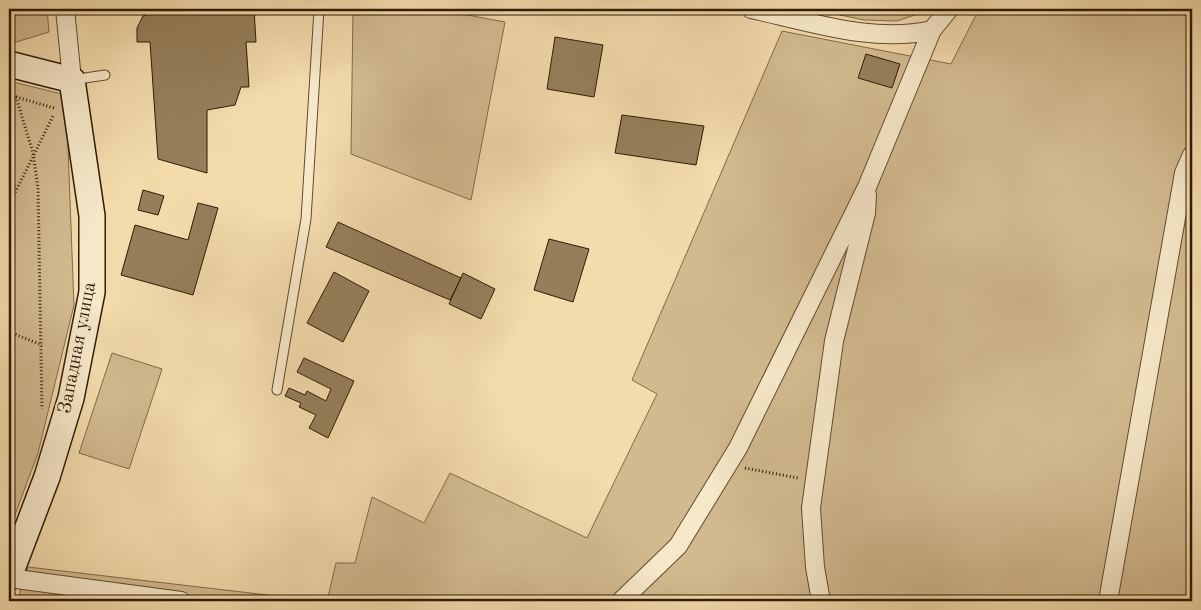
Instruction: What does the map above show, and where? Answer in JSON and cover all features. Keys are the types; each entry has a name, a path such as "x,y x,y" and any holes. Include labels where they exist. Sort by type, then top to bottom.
{"street":[{"path":"9,64 72,80 65,9"},
{"path":"751,9 841,28 893,35 914,34 932,30"},
{"path":"621,601 678,546 728,465 867,187 932,30 949,9"},
{"name":"Западная улица","path":"9,578 50,468 71,398 92,292 92,216 72,80"},
{"path":"1108,601 1184,173 1192,155"},
{"path":"821,601 815,567 811,508 814,481 834,341 866,213 867,187"},
{"path":"9,578 181,601"}],"lane":[{"path":"277,390 306,218 319,9"},
{"path":"72,80 105,76"}],"path":[{"path":"9,205 33,153 72,80"},
{"path":"9,95 56,109"},
{"path":"16,97 33,153 38,188 42,410"},
{"path":"9,332 42,345"},
{"path":"728,465 814,481"}],"shaded area":[{"path":"9,9 47,9 49,32 13,43 9,42"},
{"path":"353,9 435,9 505,22 471,200 351,154"},
{"path":"811,9 932,9 897,21 864,20"},
{"path":"979,9 1192,9 1192,601 327,601 336,563 355,563 372,497 424,523 450,473 587,538 657,394 632,380 782,31 951,64"},
{"path":"9,81 66,95 74,305 38,453 9,531"},
{"path":"112,353 162,369 129,469 79,453"},
{"path":"28,567 319,601 17,601"}],"building":[{"path":"150,9 254,9 256,42 246,42 249,87 241,87 235,105 207,110 207,173 158,159 150,42 137,42 137,28 143,16 151,13"},
{"path":"555,37 603,45 594,97 547,89"},
{"path":"866,54 900,64 892,88 858,78"},
{"path":"622,115 704,126 696,165 615,153"},
{"path":"143,190 164,196 158,215 138,210"},
{"path":"198,203 218,208 193,295 121,275 135,225 188,240"},
{"path":"338,222 461,278 450,300 326,247"},
{"path":"549,239 589,249 573,302 534,290"},
{"path":"334,272 369,291 343,342 307,323"},
{"path":"463,273 495,289 481,319 449,304"},
{"path":"304,358 354,381 328,438 309,428 316,415 299,407 301,403 285,396 289,388 305,395 307,391 326,401 331,389 297,372"},
{"path":"371,595 386,601 368,601"}]}
